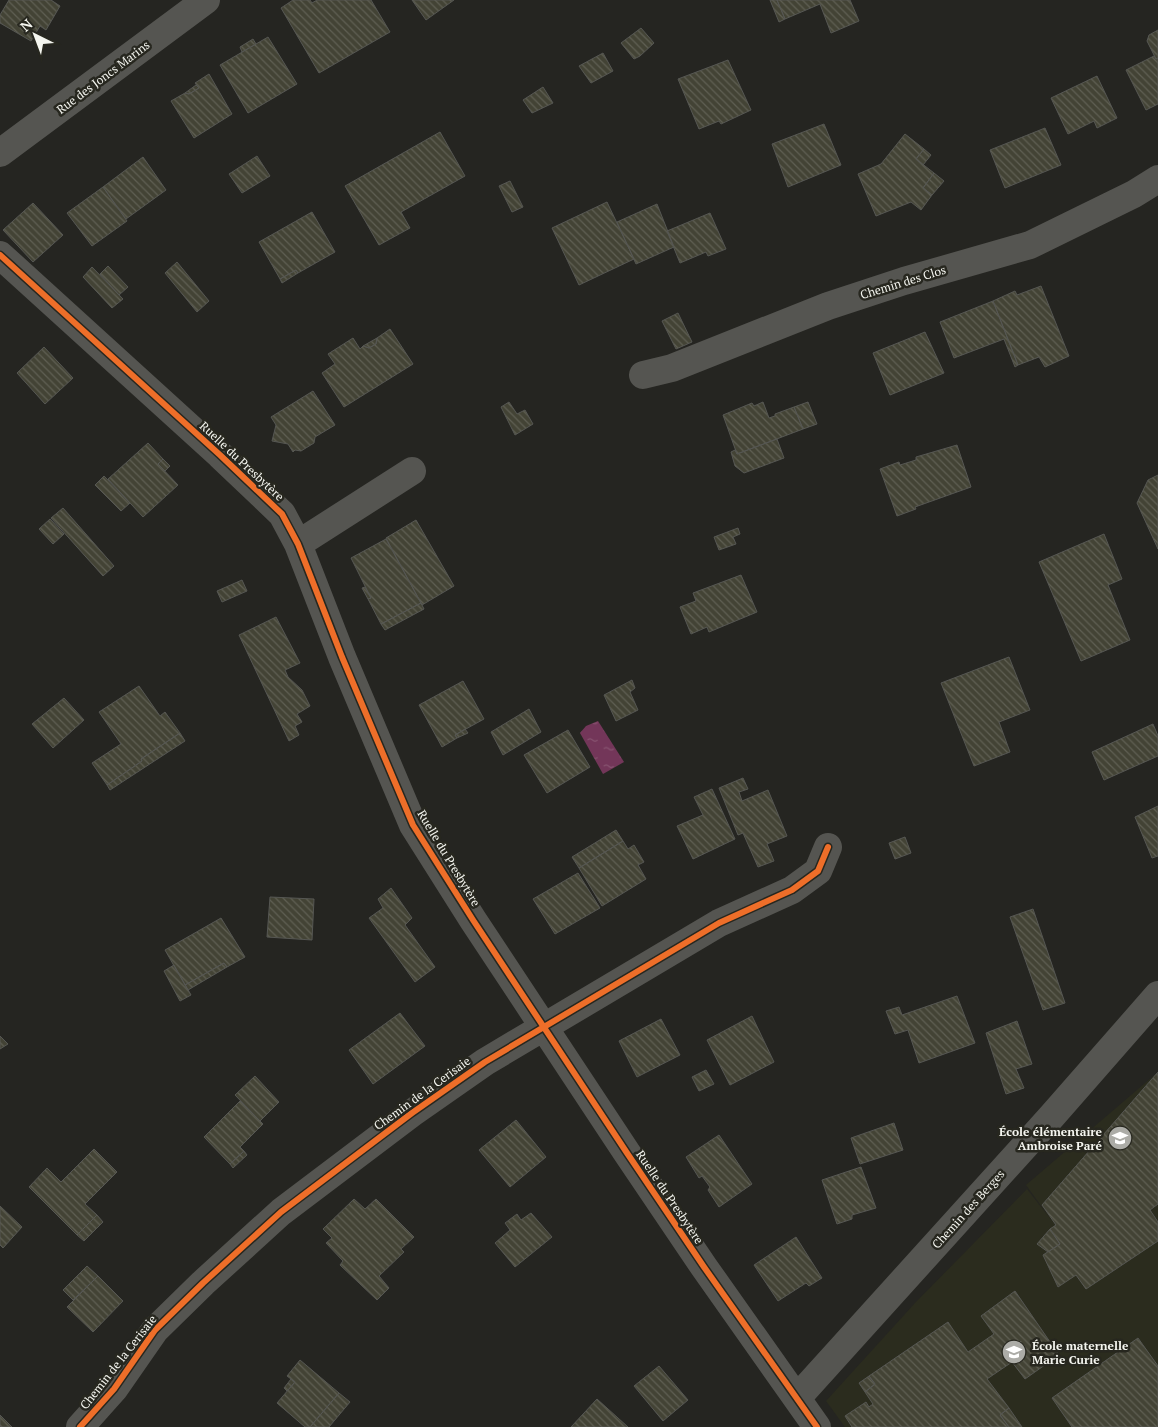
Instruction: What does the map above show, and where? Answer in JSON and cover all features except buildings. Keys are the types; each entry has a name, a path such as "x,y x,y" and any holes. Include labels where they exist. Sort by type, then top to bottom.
{"street":[{"name":"Rue des Joncs Marins","path":"0,153 206,0"},
{"name":"Chemin des Clos","path":"644,375 672,368 828,306 904,281 1030,245 1134,194 1158,180"},
{"name":"Ruelle du Presbytère","path":"0,255 220,455 282,514 298,544 342,657 413,825 473,920 704,1267 817,1427"},
{"path":"298,544 412,470"},
{"name":"Chemin de la Cerisaie","path":"80,1427 114,1389 155,1330 281,1212 412,1112 485,1062 719,923 792,890 818,871 828,847"},
{"name":"Chemin des Berges","path":"797,1398 1052,1116 1158,995"}],"shaded area":[{"name":"École maternelle Marie Curie","path":"1158,1072 1158,1427 845,1427 826,1401 915,1303 1027,1189 1052,1221 1026,1185"}],"water":[{"path":"598,721 624,762 603,774 580,733 586,726"}],"cycle path":[{"path":"0,255 220,455 282,514 298,544 342,657 413,825 473,920 627,1153 704,1267 817,1427"},
{"path":"80,1427 114,1389 155,1330 281,1212 412,1113 485,1062 719,923 792,890 818,871 828,847"}],"place":[{"name":"École élémentaire Ambroise Paré","path":"1120,1138"},
{"name":"École maternelle Marie Curie","path":"1014,1352"}]}
